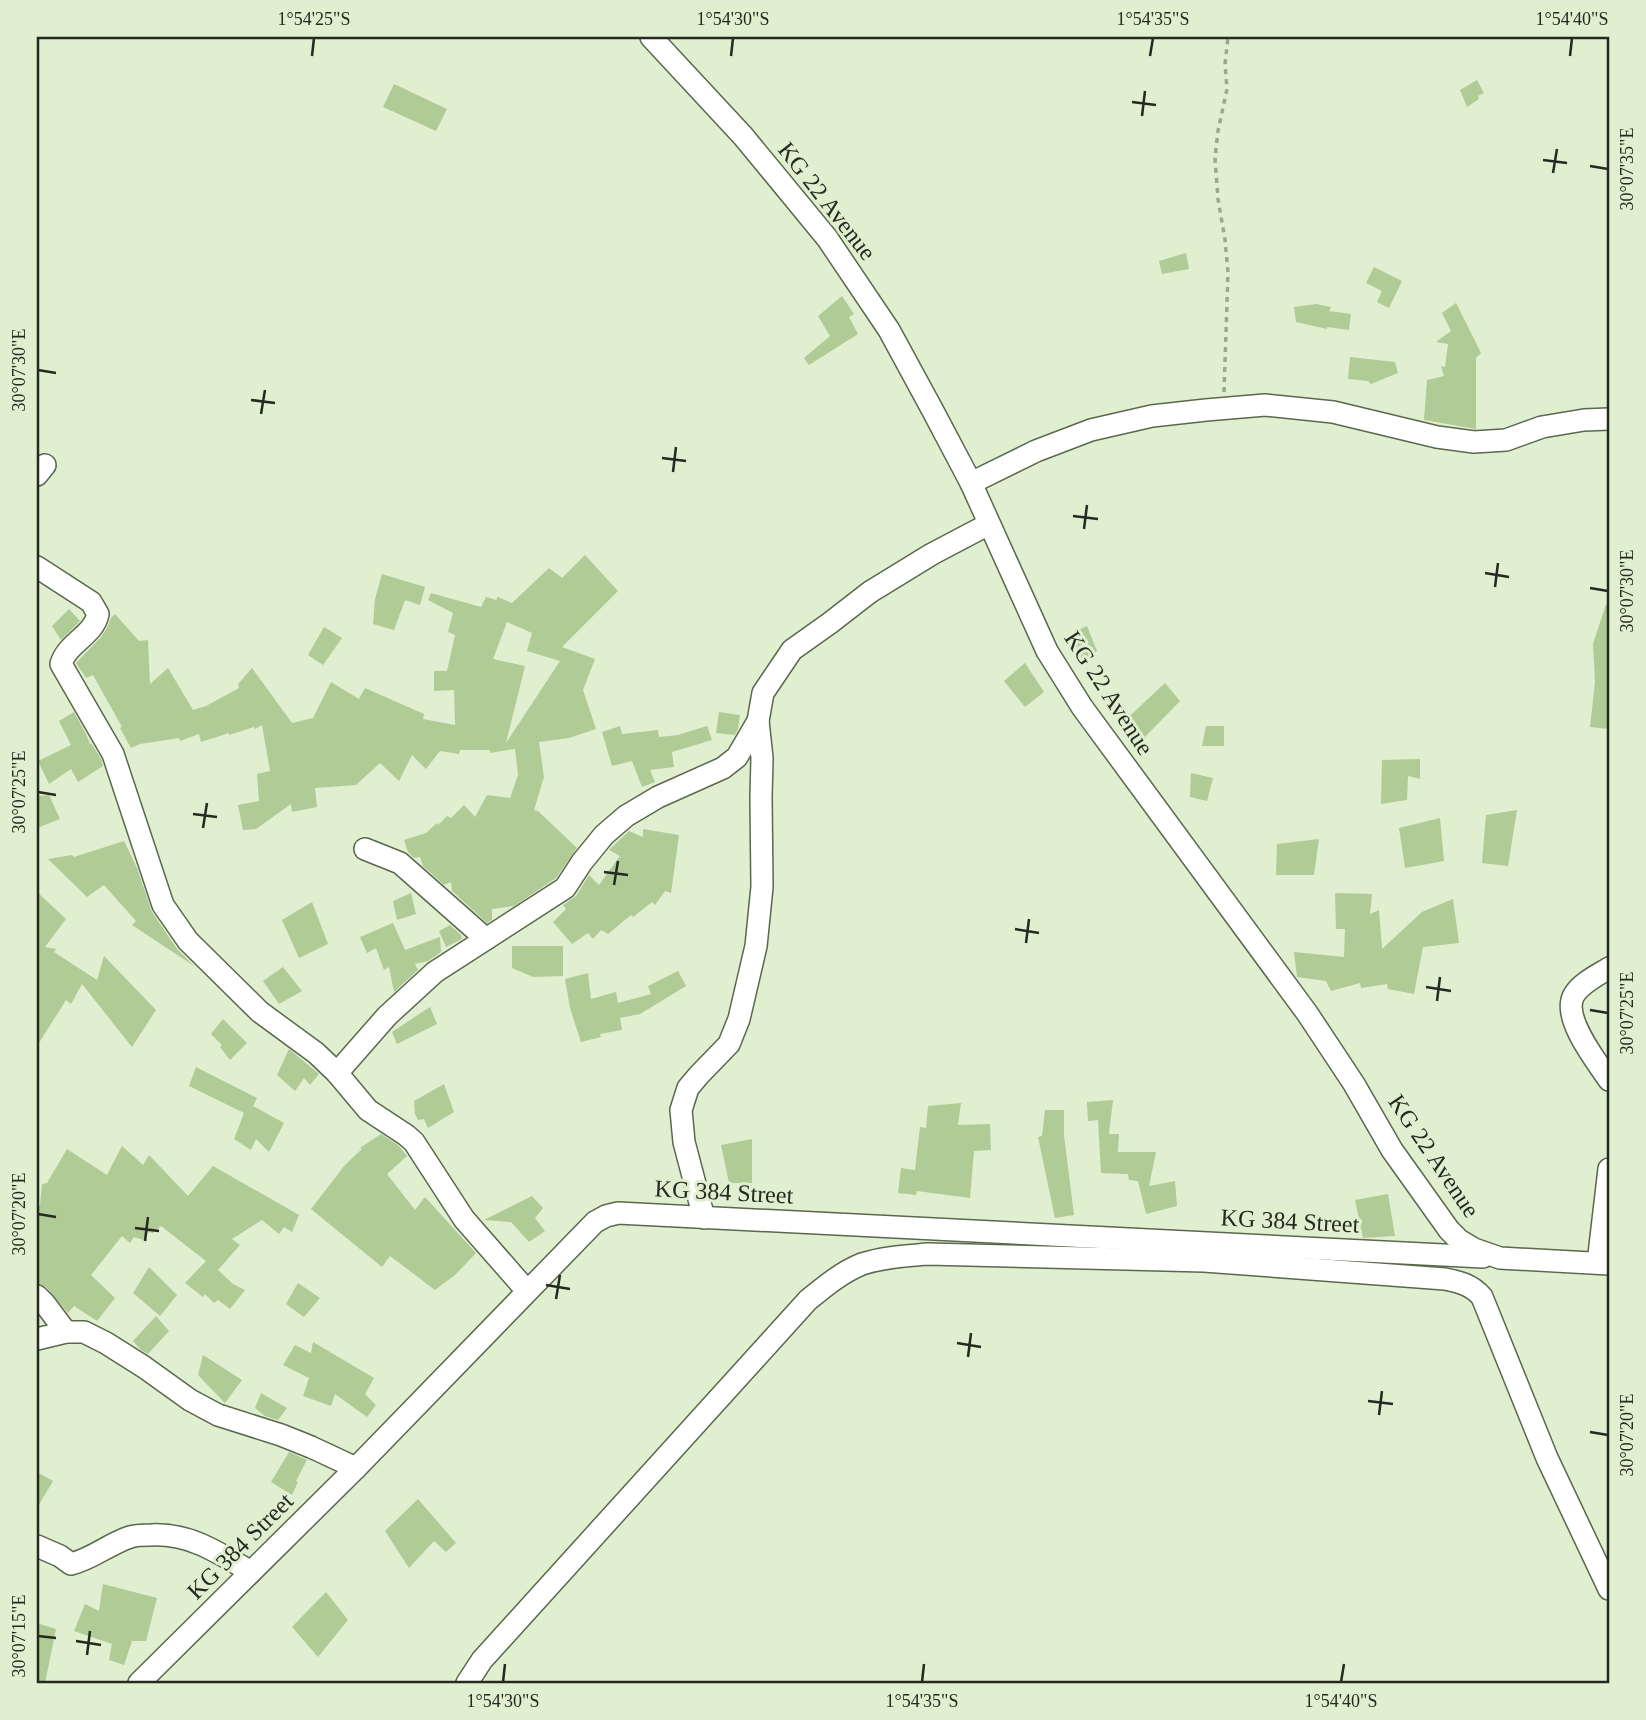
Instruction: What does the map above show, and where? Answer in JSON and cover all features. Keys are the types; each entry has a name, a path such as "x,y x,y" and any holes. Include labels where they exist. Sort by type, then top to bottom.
{"street":[{"name":"KG 22 Avenue","path":"651,37 743,136 827,238 889,330 971,483 1047,651 1082,707 1307,1013 1354,1084 1392,1150 1434,1211 1459,1240 1474,1249 1500,1258 1604,1264"},
{"path":"971,483 1036,451 1091,430 1152,416 1225,408 1265,405 1333,412 1437,437 1474,442 1506,440 1542,427 1609,419"},
{"path":"704,1218 684,1142 681,1110 688,1088 729,1044 739,1019 756,946 762,887 762,758 758,721 763,693 792,650 870,592 932,554 989,524"},
{"path":"37,567 91,602 98,614 97,622 64,655 61,663 113,754 163,905 188,940 260,1012 316,1053 368,1110 414,1142 464,1219 527,1291"},
{"path":"337,1073 387,1016 435,972 565,888 604,835 626,816 658,797 723,768 737,757 758,721"},
{"path":"365,849 400,863 486,939"},
{"path":"1609,968 1587,982 1573,996 1571,1013 1580,1036 1609,1080"},
{"path":"1604,1264 1609,1169"},
{"name":"KG 384 Street","path":"139,1683 356,1468 595,1222 606,1216 618,1213 1500,1258"},
{"path":"467,1683 482,1660 807,1300 862,1264 928,1254 1204,1261 1445,1279 1469,1286 1482,1297 1547,1458 1609,1589"},
{"path":"37,1296 66,1332"},
{"path":"37,1339 66,1332 84,1332 106,1343 190,1400 218,1415 291,1439 356,1468"},
{"path":"37,1546 71,1564 131,1536 164,1534 206,1545 251,1572"}],"path":[{"path":"1225,408 1228,272 1214,158 1227,89 1225,64 1228,37"}],"building":[{"path":"1477,80 1484,93 1467,107 1460,90"},
{"path":"394,84 447,109 436,131 383,107"},
{"path":"1186,253 1189,269 1162,274 1159,261"},
{"path":"1374,267 1402,281 1389,308 1377,302 1382,291 1366,283"},
{"path":"842,296 854,314 849,317 858,334 809,365 804,358 830,336 818,316"},
{"path":"1456,303 1481,353 1476,358 1476,429 1424,420 1427,380 1444,376 1441,366 1445,367 1448,344 1436,342 1451,331 1442,313"},
{"path":"1316,304 1331,307 1329,311 1351,314 1349,330 1327,329 1296,322 1294,307"},
{"path":"1350,357 1395,362 1398,373 1371,384 1368,381 1348,379"},
{"path":"585,555 618,591 562,647 595,659 583,690 596,729 569,738 539,742 544,777 534,810 577,848 556,878 514,906 492,909 492,920 487,923 452,891 451,882 444,885 423,866 420,857 414,858 408,852 404,840 426,833 447,816 451,818 464,805 475,817 487,795 510,798 518,775 515,749 490,753 490,750 460,750 459,754 440,751 426,769 412,755 399,781 380,763 356,785 315,788 317,807 292,812 291,804 256,829 243,830 238,805 259,801 257,774 270,771 262,725 201,742 199,734 180,741 179,738 131,748 93,675 86,678 76,663 101,637 115,614 139,641 148,640 150,684 168,668 193,710 239,688 238,684 252,668 292,723 313,718 331,682 359,699 365,688 424,714 423,719 455,725 454,690 434,691 434,671 447,671 455,635 448,632 453,613 428,600 431,593 481,607 486,597 496,600 498,597 512,603 549,568 562,578","holes":["507,622 532,633 527,651 560,661 506,743 525,666 493,659"]},
{"path":"382,574 425,587 420,605 405,600 394,630 373,624 375,599"},
{"path":"1606,604 1609,604 1609,729 1590,727 1595,682 1593,644"},
{"path":"69,609 80,621 61,640 52,626"},
{"path":"1087,626 1097,651 1084,662 1074,651 1068,635"},
{"path":"324,627 342,638 323,665 308,655"},
{"path":"1025,663 1044,692 1025,707 1004,681"},
{"path":"1165,683 1180,701 1135,747 1119,726"},
{"path":"74,712 103,766 78,782 71,769 49,784 38,761 71,745 59,721"},
{"path":"719,712 740,715 735,735 716,733"},
{"path":"620,726 622,734 658,730 659,737 678,735 707,726 712,740 672,752 674,767 650,770 655,782 642,787 632,761 612,766 602,732"},
{"path":"1206,726 1224,726 1224,746 1202,746"},
{"path":"1420,759 1420,779 1408,776 1407,800 1381,804 1382,760"},
{"path":"1191,773 1213,778 1207,801 1190,797"},
{"path":"49,795 60,819 37,828 37,796"},
{"path":"1517,810 1508,866 1482,863 1486,815"},
{"path":"1440,818 1444,861 1405,868 1399,828"},
{"path":"643,829 679,835 671,893 665,891 655,905 652,902 608,934 601,930 593,939 588,933 572,944 553,922 566,909 563,905 576,896 589,875 599,885 620,856 609,850 629,831 643,837"},
{"path":"1319,839 1314,875 1276,875 1277,844"},
{"path":"124,841 137,868 152,912 177,949 194,966 132,925 136,921 104,885 87,897 48,859 72,855 74,857"},
{"path":"37,892 66,919 45,947 56,949 54,952 97,980 104,956 156,1010 132,1047 82,984 71,1004 66,1000 37,1046"},
{"path":"411,893 416,914 397,920 393,901"},
{"path":"1335,893 1372,894 1370,914 1379,910 1382,949 1422,912 1453,899 1459,943 1423,947 1414,994 1388,989 1387,984 1361,988 1360,983 1331,991 1326,981 1297,977 1294,952 1344,957 1345,929 1336,929"},
{"path":"312,902 328,944 299,958 282,920"},
{"path":"393,923 405,950 440,937 441,952 428,961 415,964 418,970 394,992 389,967 384,970 376,948 367,953 360,937"},
{"path":"450,925 462,939 446,947 439,931"},
{"path":"512,946 563,946 563,976 533,977 512,968"},
{"path":"283,967 302,991 279,1004 263,981"},
{"path":"678,971 686,986 640,1014 620,1018 622,1030 600,1034 601,1037 581,1042 570,1008 565,979 588,973 591,999 616,992 618,1003 651,994 648,986"},
{"path":"430,1007 437,1024 397,1044 392,1032"},
{"path":"223,1019 247,1043 230,1060 220,1047 222,1045 211,1034"},
{"path":"289,1049 319,1074 310,1085 304,1078 295,1091 277,1075"},
{"path":"196,1067 257,1098 253,1106 284,1123 269,1152 256,1139 251,1150 234,1139 244,1113 189,1086"},
{"path":"444,1084 454,1112 428,1128 424,1119 418,1120 414,1101"},
{"path":"1113,1100 1109,1134 1119,1134 1118,1152 1156,1152 1149,1186 1175,1181 1177,1206 1146,1214 1138,1181 1129,1180 1128,1174 1101,1173 1098,1120 1088,1121 1087,1102"},
{"path":"961,1103 958,1125 990,1124 991,1150 974,1151 970,1198 917,1191 916,1195 898,1193 901,1168 915,1170 920,1127 926,1128 928,1106"},
{"path":"1045,1110 1064,1110 1064,1135 1074,1215 1055,1218 1038,1137 1042,1136"},
{"path":"381,1134 398,1145 407,1156 387,1174 415,1210 425,1197 476,1253 455,1275 435,1290 390,1256 382,1267 311,1209 345,1165 362,1149 360,1148"},
{"path":"752,1139 752,1183 729,1183 721,1145"},
{"path":"122,1146 143,1165 149,1155 188,1196 213,1166 299,1215 292,1232 284,1227 279,1234 262,1220 232,1239 240,1245 218,1270 233,1284 245,1290 230,1309 218,1300 214,1303 205,1294 203,1297 185,1283 206,1261 161,1226 153,1233 148,1232 144,1240 134,1237 130,1243 122,1236 91,1275 115,1298 97,1321 74,1306 68,1313 46,1287 37,1283 37,1209 40,1205 42,1184 47,1183 67,1149 107,1175"},
{"path":"1388,1194 1395,1236 1363,1238 1355,1200"},
{"path":"532,1196 543,1208 535,1218 545,1231 529,1242 511,1222 484,1220"},
{"path":"149,1267 177,1295 160,1316 133,1293"},
{"path":"298,1283 320,1298 304,1317 286,1304"},
{"path":"156,1316 169,1331 148,1354 133,1341"},
{"path":"313,1342 374,1378 365,1394 376,1405 367,1417 335,1394 331,1406 303,1396 309,1378 283,1365 295,1345 311,1353"},
{"path":"203,1355 242,1380 225,1403 198,1375"},
{"path":"261,1393 287,1408 278,1420 265,1416 255,1408"},
{"path":"289,1452 307,1460 292,1495 271,1482"},
{"path":"37,1472 53,1481 37,1508"},
{"path":"418,1499 456,1543 446,1552 434,1541 409,1568 385,1531"},
{"path":"103,1584 157,1598 146,1641 132,1641 124,1665 109,1660 112,1644 74,1631 85,1604 99,1611"},
{"path":"326,1592 348,1620 318,1657 292,1627"},
{"path":"37,1623 56,1629 45,1683 37,1683"}]}
